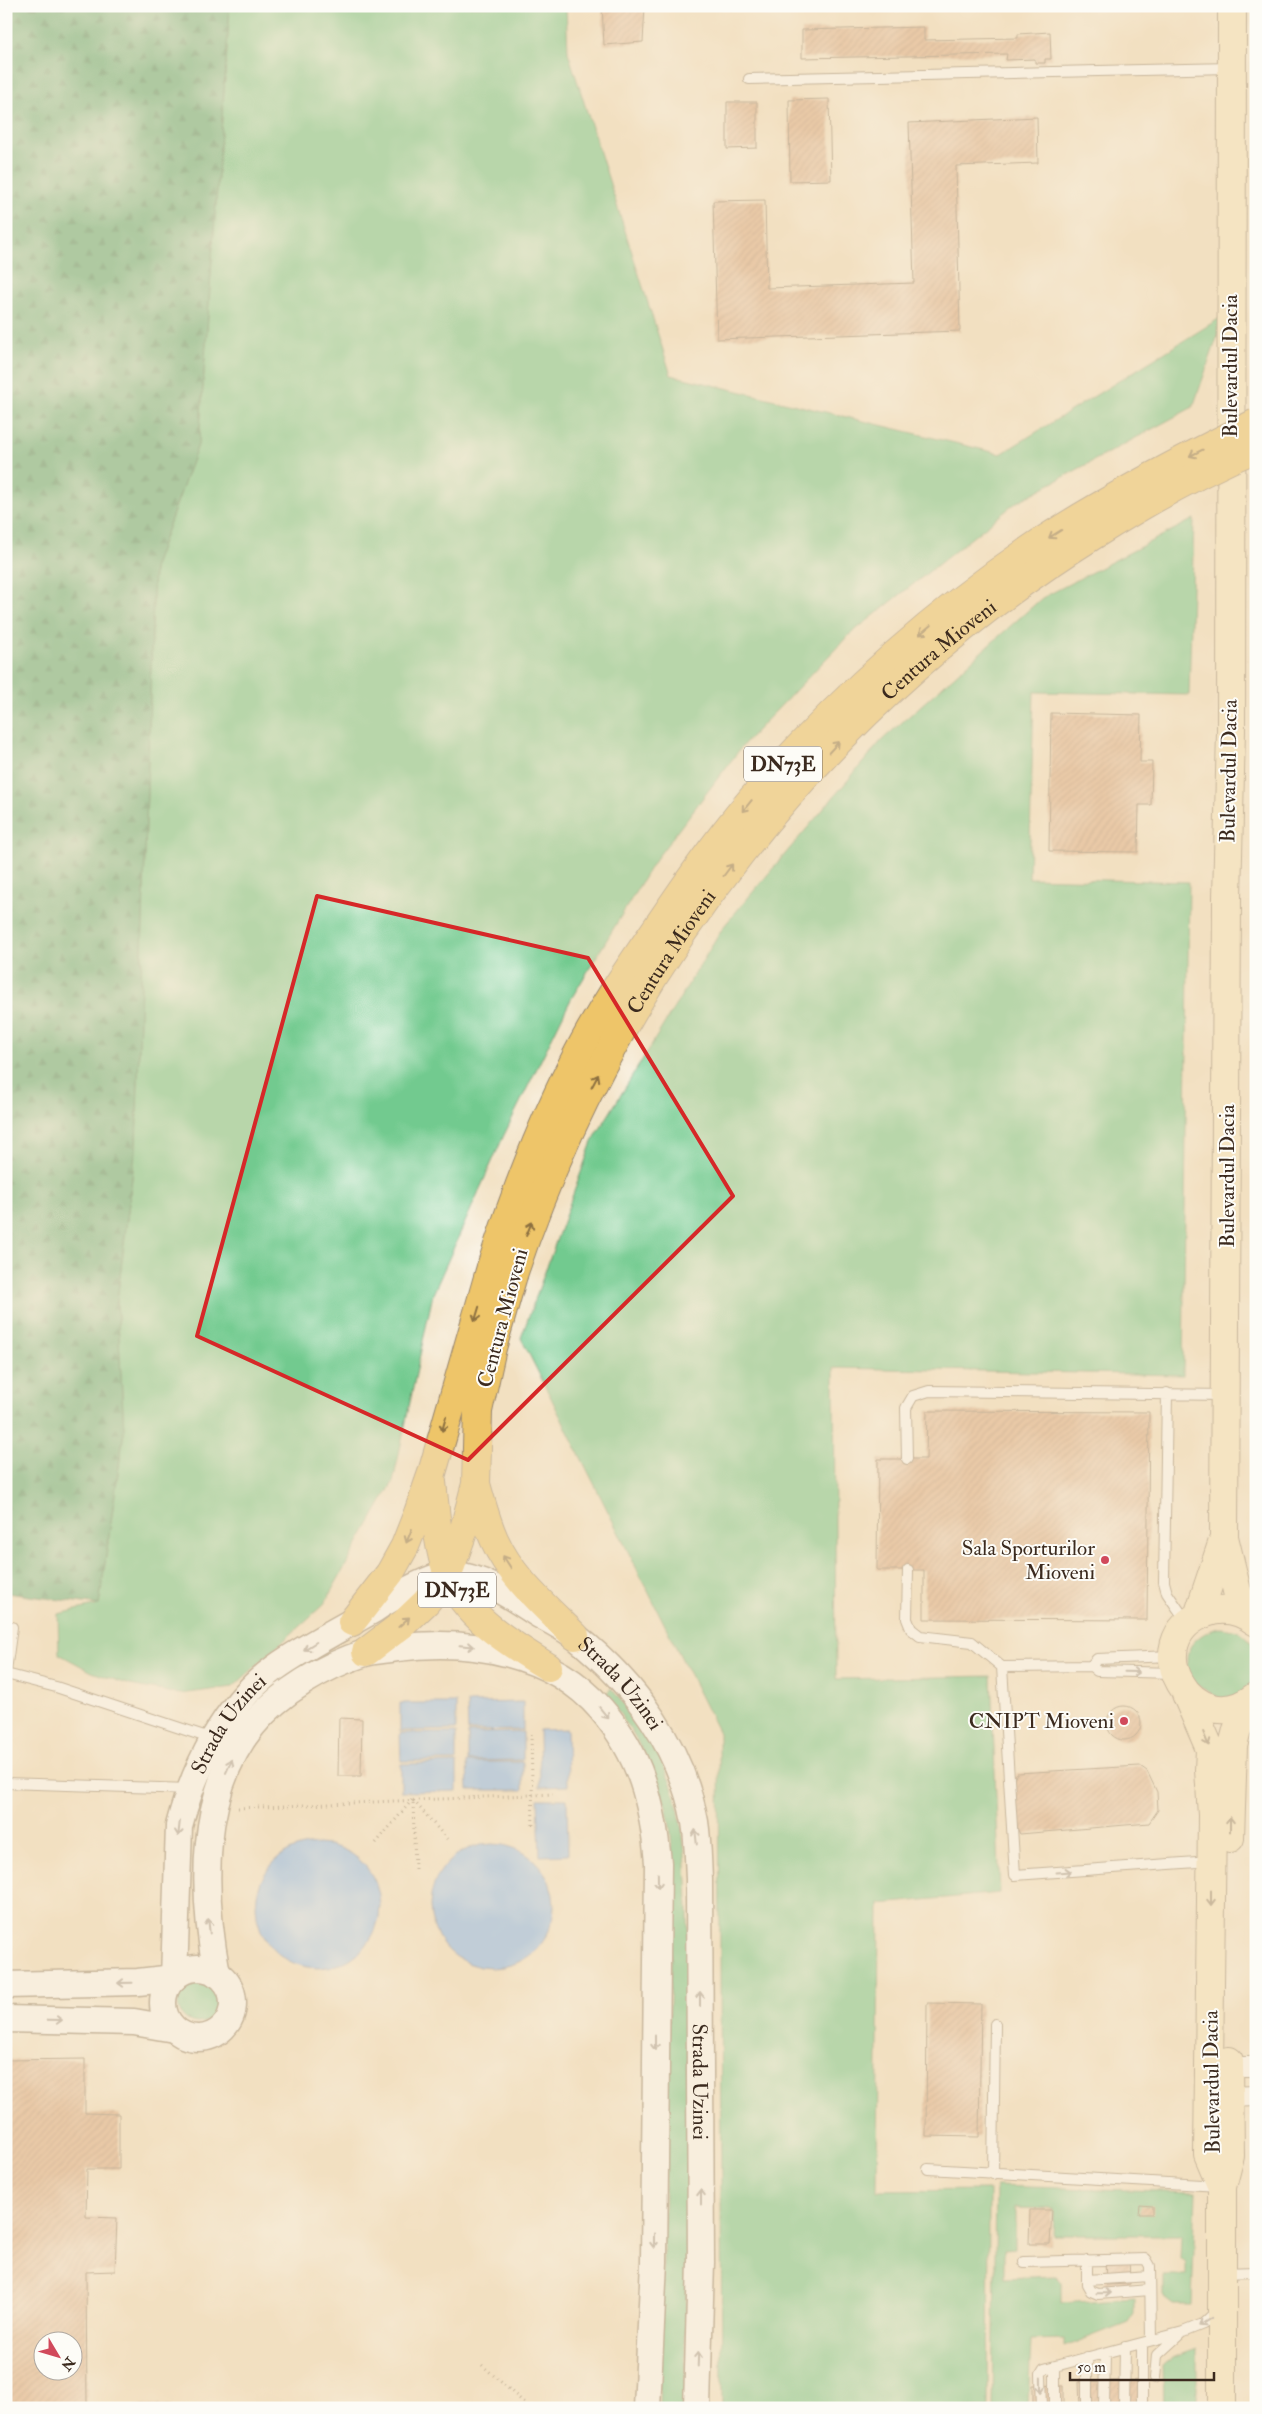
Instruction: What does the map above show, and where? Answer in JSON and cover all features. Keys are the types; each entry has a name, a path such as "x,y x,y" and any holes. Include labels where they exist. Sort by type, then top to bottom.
{"highway":[{"name":"Centura Mioveni","path":"366,1652 403,1624 426,1602 448,1574 464,1529 476,1484 478,1411 492,1348 502,1271 505,1223 572,1064 638,954 720,839 811,734 860,686 972,592 1043,541 1113,498 1256,424"},
{"name":"Centura Mioveni","path":"352,1622 390,1573 405,1546 502,1271 526,1234 589,1091 630,1015 684,930 753,836 788,795 848,732 916,668 977,617 1028,578 1141,506 1193,477 1256,448"},
{"name":"DN73E","path":"432,1473 436,1516 448,1574 462,1598 492,1629 548,1667"},
{"name":"DN73E","path":"476,1484 494,1541 507,1561 521,1581 576,1636"}],"main road":[{"name":"Bulevardul Dacia","path":"1224,1537 1227,898 1231,731 1232,6"},
{"path":"1193,1619 1224,1537"},
{"path":"1224,1537 1237,1591 1251,1619"},
{"path":"1251,1619 1231,1610 1214,1610 1193,1619 1180,1632 1178,1675 1200,1704 1217,1709 1234,1708 1252,1699"},
{"name":"Bulevardul Dacia","path":"1178,1675 1210,1749 1212,1861 1208,2154 1222,2187 1222,2408"},
{"path":"1222,2187 1230,2156 1228,2067 1231,1761 1237,1730 1252,1699"}],"street":[{"name":"Strada Uzinei","path":"174,1978 179,1826 191,1789 214,1739 225,1721 250,1690 273,1669 394,1597 448,1574 491,1585 576,1636 618,1674 646,1709 679,1768 695,1823 699,1879 701,2156 697,2408"},
{"name":"Strada Uzinei","path":"218,1974 208,1918 209,1848 215,1809 229,1766 238,1748 257,1721 281,1698 307,1680 337,1664 366,1652 411,1646 490,1648 548,1667 583,1691 616,1727 629,1748 650,1802 655,1831 659,1908 655,1983 654,2262 647,2408"},
{"path":"195,1968 207,1969 218,1974 232,1992 234,2004 226,2025 217,2033 206,2038 184,2036 174,2029 167,2020 163,2010 163,1998 167,1987 183,1971 195,1968"},
{"path":"6,1985 138,1982 174,1978"},
{"path":"6,2019 134,2022 174,2029"},
{"path":"1228,2067 1256,2067"},
{"path":"1228,2097 1256,2096"}],"lane":[{"path":"749,79 1232,68"},
{"path":"908,1459 906,1408 913,1396 928,1391 1167,1393 1226,1396"},
{"path":"1167,1393 1164,1582 1166,1593 1193,1619"},
{"path":"908,1570 907,1619 911,1629 920,1636 972,1642 1002,1667 1091,1666 1097,1671 1178,1675"},
{"path":"12,1627 6,1672 214,1739"},
{"path":"1091,1666 1098,1659 1178,1675"},
{"path":"1002,1667 1015,1875 1212,1861"},
{"path":"6,1783 191,1789"},
{"path":"993,2174 995,2024"},
{"path":"928,2169 1222,2187"},
{"path":"1024,2262 1143,2258 1149,2263 1150,2290 1142,2408"},
{"path":"1087,2260 1087,2280 1091,2292 1098,2294 1150,2290"},
{"path":"1221,2273 1256,2272"},
{"path":"1087,2280 1150,2276"},
{"path":"1042,2408 1041,2374 1044,2369 1183,2332 1203,2324 1223,2306"},
{"path":"1155,2378 1156,2355 1183,2332"},
{"path":"1124,2408 1126,2347"},
{"path":"1104,2408 1105,2353"},
{"path":"1087,2357 1087,2408"},
{"path":"1054,2408 1056,2366"}],"path":[{"path":"531,1734 532,1829"},
{"path":"215,1809 553,1794"},
{"path":"413,1800 447,1840"},
{"path":"376,1844 413,1800"},
{"path":"413,1800 414,1869"},
{"path":"482,2365 530,2408"}],"highlighted area":[{"path":"317,896 588,958 733,1196 468,1460 197,1336"}],"green space":[{"path":"6,6 230,6 199,442 154,566 136,1145 117,1301 124,1431 99,1605 6,1593"},
{"path":"230,6 566,6 568,52 671,375 1001,454 1225,315 1193,407 1017,502 848,636 744,744 653,863 571,999 504,1135 433,1294 393,1482 324,1604 233,1687 180,1694 130,1685 92,1672 59,1654 58,1614 99,1605 124,1431 117,1301 136,1145 154,566 199,442"},
{"path":"1194,519 1189,695 1034,692 1029,878 1189,882 1183,1375 834,1368 836,1679 991,1676 1000,1893 879,1904 877,2191 989,2190 988,2408 722,2408 719,1733 521,1338 592,1142 724,926 882,740 1042,598"},
{"path":"1218,1628 1242,1634 1251,1643 1256,1658 1256,1674 1251,1687 1243,1693 1223,1700 1191,1682 1187,1662 1188,1653 1193,1643 1207,1632"},
{"path":"611,1688 635,1719 656,1751 671,1785 681,1823 687,1874 687,2218 684,2408 659,2408 673,1889 671,1835 666,1809 654,1773 637,1740 606,1694"},
{"path":"202,1983 209,1986 215,1992 218,2003 217,2011 209,2020 202,2023 194,2023 187,2020 179,2011 178,1999 181,1992 190,1984"},
{"path":"996,2186 1196,2192 1192,2304 1173,2304 1164,2297 1164,2276 1186,2276 1186,2262 1180,2258 1181,2235 1053,2235 1054,2209 1015,2208 1015,2248 1004,2249 1004,2278 1056,2276 1062,2282 1062,2303 1134,2298 1134,2313 1128,2322 1064,2347 1064,2339 1031,2340 1028,2408 993,2408"},
{"path":"1197,2349 1197,2408 1164,2408 1163,2366 1172,2358"}],"water":[{"path":"523,1702 523,1730 468,1731 467,1703"},
{"path":"400,1703 456,1703 456,1730 400,1731"},
{"path":"567,1729 568,1786 540,1787 539,1730"},
{"path":"523,1732 523,1760 468,1761 468,1733"},
{"path":"400,1733 456,1733 456,1761 401,1761"},
{"path":"467,1762 523,1762 523,1790 468,1790"},
{"path":"457,1763 457,1791 401,1792 401,1764"},
{"path":"538,1799 567,1799 568,1855 540,1856"},
{"path":"318,1844 342,1849 362,1862 375,1882 380,1906 375,1930 362,1950 342,1963 318,1968 294,1963 274,1950 261,1930 256,1906 261,1882 274,1862 294,1849"},
{"path":"492,1844 516,1849 536,1862 549,1882 554,1906 549,1930 536,1950 516,1963 492,1968 468,1963 448,1950 435,1930 430,1906 435,1882 448,1862 468,1849"}],"building":[{"path":"602,6 645,6 643,42 604,45"},
{"path":"924,27 924,40 1018,38 1018,34 1050,32 1051,59 1045,59 1045,63 1035,63 1035,59 1006,60 1007,54 802,58 802,30"},
{"path":"829,99 831,180 790,181 789,100"},
{"path":"727,102 757,102 757,148 727,149"},
{"path":"1037,117 1038,163 956,166 960,331 717,339 713,201 765,200 767,288 914,283 909,123"},
{"path":"1051,713 1141,715 1140,762 1152,762 1151,805 1139,805 1138,852 1049,851"},
{"path":"927,1411 1149,1412 1147,1620 924,1619 924,1570 877,1570 878,1459 926,1459"},
{"name":"CNIPT Mioveni","path":"1124,1706 1136,1711 1141,1723 1136,1735 1124,1740 1112,1735 1107,1723 1112,1711"},
{"path":"339,1718 362,1719 361,1776 338,1776"},
{"path":"1140,1766 1147,1771 1157,1792 1158,1810 1149,1823 1020,1834 1017,1828 1014,1779 1017,1773"},
{"path":"927,2003 981,2004 979,2137 926,2136"},
{"path":"85,2059 85,2113 119,2114 119,2169 87,2169 86,2217 117,2218 115,2271 86,2272 87,2408 6,2408 6,2060"},
{"path":"1140,2205 1153,2206 1153,2214 1139,2214"},
{"path":"1030,2210 1052,2210 1050,2244 1029,2244"},
{"path":"1129,2254 1130,2284 1106,2285 1105,2255"},
{"path":"1146,2380 1147,2408 1080,2408 1079,2382"},
{"path":"1033,2385 1063,2386 1063,2408 1033,2408"},
{"path":"171,2405 172,2408 136,2408 136,2406"}],"place":[{"name":"Sala Sporturilor Mioveni","path":"1105,1560"},
{"name":"CNIPT Mioveni","path":"1124,1721"}]}
